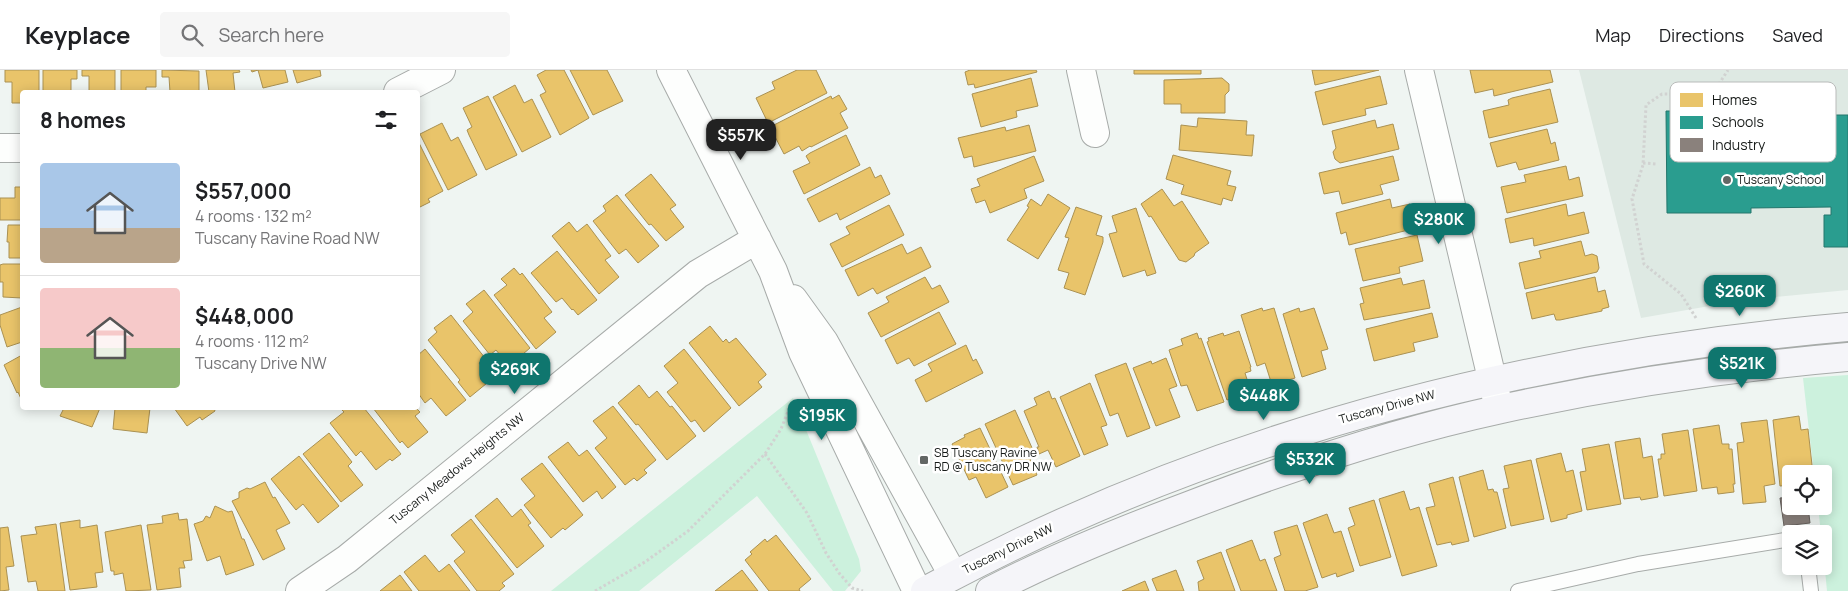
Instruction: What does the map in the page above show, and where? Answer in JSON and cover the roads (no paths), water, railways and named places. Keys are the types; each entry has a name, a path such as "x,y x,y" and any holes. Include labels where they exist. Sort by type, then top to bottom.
{"street":[{"path":"402,90 441,70"},
{"path":"671,70 773,271 803,352 917,591"},
{"path":"1081,70 1095,133"},
{"path":"1419,70 1499,409"},
{"path":"0,148 20,148"},
{"name":"Tuscany Meadows Heights NW","path":"300,591 354,552 698,274 757,239"},
{"path":"773,271 824,342 957,583"},
{"name":"Tuscany Drive NW","path":"925,591 957,583 1074,518 1140,490 1215,461 1352,416 1492,380 1638,353 1711,342 1848,327"},
{"path":"990,591 1072,552 1228,490 1408,433 1499,409 1594,390 1688,375 1848,357"}],"lane":[{"path":"1518,591 1638,564 1782,540"},
{"path":"1809,575 1811,591"}],"place":[{"name":"Tuscany School","path":"1727,180"},
{"name":"SB Tuscany Ravine RD @ Tuscany DR NW","path":"924,460"}]}
